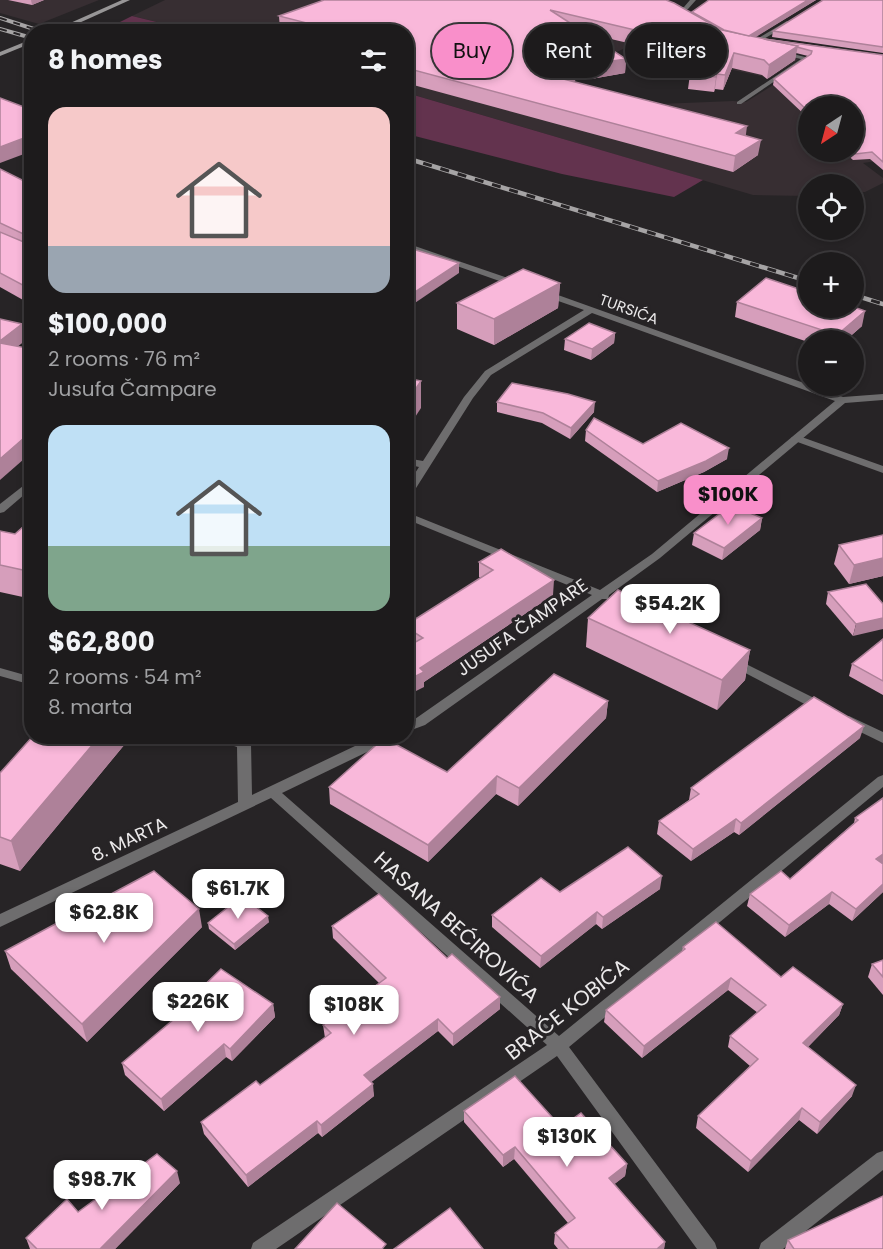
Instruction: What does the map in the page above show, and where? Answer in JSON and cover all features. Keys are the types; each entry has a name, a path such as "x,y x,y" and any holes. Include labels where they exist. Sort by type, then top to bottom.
{"main road":[{"path":"72,24 127,0"},
{"path":"0,54 24,44"}],"street":[{"path":"683,18 675,13 686,8 693,0"},
{"path":"749,46 797,16"},
{"path":"762,39 773,40"},
{"path":"740,44 761,48"},
{"path":"739,103 806,58 772,51"},
{"name":"TURSIĆA","path":"414,248 842,400"},
{"path":"414,484 469,397 488,372 591,310"},
{"path":"0,323 24,334"},
{"path":"842,400 883,398"},
{"name":"JUSUFA ČAMPARE","path":"414,725 656,556 842,400"},
{"path":"796,438 883,470"},
{"path":"414,463 427,465"},
{"path":"0,510 24,489"},
{"path":"414,518 600,593 621,604"},
{"path":"715,652 883,738"},
{"path":"0,672 24,679"},
{"path":"245,806 247,744"},
{"path":"273,792 372,744"},
{"name":"BRAĆE KOBIĆA","path":"260,1249 559,1046 883,780"},
{"name":"8. MARTA","path":"0,921 273,792"},
{"name":"HASANA BEĆIROVIĆA","path":"273,792 559,1046 708,1249"},
{"path":"768,1249 883,1159"}],"shaded area":[{"path":"0,0 99,0 39,24 0,13"},
{"path":"165,0 644,0 707,24 625,24 625,48 613,54 613,24 524,24 524,78 564,78 552,84 635,105 746,102 778,82 875,93 883,160 863,163 883,178 883,183 864,192 864,174 798,174 798,196 753,195 414,95 414,24 165,24 132,16"},
{"path":"132,16 165,24 116,24"},
{"path":"727,32 799,59 770,78 727,69"},
{"path":"414,95 703,180 674,197 562,174 414,136"}],"building":[{"path":"324,0 666,0 711,24 625,24 625,28 550,10 572,24 524,24 524,78 559,78 747,126 736,133 761,140 735,156 443,78 512,78 512,24 432,24 432,75 414,70 414,24 310,24 279,16"},
{"path":"709,0 808,0 749,36 727,31 727,24 713,24 692,12"},
{"path":"823,0 883,0 883,47 773,31"},
{"path":"727,31 798,46 769,65 764,60 734,53 727,70"},
{"path":"764,39 883,55 883,162 872,152 864,153 864,96 798,96 798,102 774,79 811,54 812,51"},
{"path":"613,51 625,58 613,61"},
{"path":"0,98 24,107 24,138 0,147"},
{"path":"0,169 24,181 24,234 0,223"},
{"path":"0,232 24,242 24,286 0,273"},
{"path":"414,249 459,263 414,293"},
{"path":"523,269 560,283 494,319 457,303"},
{"path":"766,278 798,289 798,318 857,318 843,330 822,330 737,302"},
{"path":"0,319 22,324 0,341"},
{"path":"589,323 615,333 592,349 565,339"},
{"path":"0,343 24,348 24,438 0,459"},
{"path":"414,380 421,381 414,391"},
{"path":"512,383 595,402 571,428 543,413 497,402"},
{"path":"594,418 643,444 681,423 729,448 706,461 658,481 586,430"},
{"path":"731,505 762,518 724,548 694,533"},
{"path":"24,526 24,570 0,565 0,531 15,534"},
{"path":"883,535 883,558 854,565 839,545"},
{"path":"501,549 554,580 420,668 424,672 414,677 414,643 423,638 414,632 414,620 493,570 479,562"},
{"path":"866,584 883,604 883,618 856,624 828,592"},
{"path":"618,590 750,650 722,680 588,618"},
{"path":"883,639 883,681 852,664"},
{"path":"554,674 608,701 519,788 497,776 428,845 329,787 377,744 395,744 447,772"},
{"path":"814,697 864,726 741,823 736,819 693,849 659,821 699,794 691,788"},
{"path":"26,744 93,744 11,841 0,837 0,773"},
{"path":"883,798 883,854 876,859 883,864 883,884 856,909 832,892 789,925 750,894 781,871 790,879 858,820 855,818"},
{"path":"628,847 662,876 603,917 597,912 541,956 492,915 541,878 560,892"},
{"path":"154,871 199,909 82,1024 5,951"},
{"path":"379,894 447,958 452,954 500,997 453,1034 438,1019 364,1075 373,1084 321,1125 317,1121 246,1175 201,1122 256,1081 260,1085 331,1033 323,1025 386,978 332,926"},
{"path":"242,896 268,916 234,944 208,923"},
{"path":"716,922 781,977 793,967 843,1004 803,1043 856,1085 820,1122 802,1108 751,1161 698,1116 758,1059 730,1036 766,1005 731,978 644,1046 606,1010"},
{"path":"883,960 883,977 872,964"},
{"path":"221,969 273,1004 230,1049 224,1044 161,1099 122,1063 180,1014 177,1012"},
{"path":"515,1076 561,1127 581,1113 627,1164 609,1178 665,1242 657,1249 569,1249 555,1233 575,1218 515,1147 503,1155 464,1111"},
{"path":"157,1154 177,1171 100,1249 37,1249 26,1238 67,1199 78,1212"},
{"path":"883,1196 883,1249 794,1249 788,1240"},
{"path":"337,1203 386,1244 382,1249 295,1249"},
{"path":"450,1208 483,1249 394,1249"}],"railway":[{"path":"0,18 24,26"},
{"path":"0,29 24,36"},
{"path":"414,160 798,278"},
{"path":"864,298 883,304"}]}
